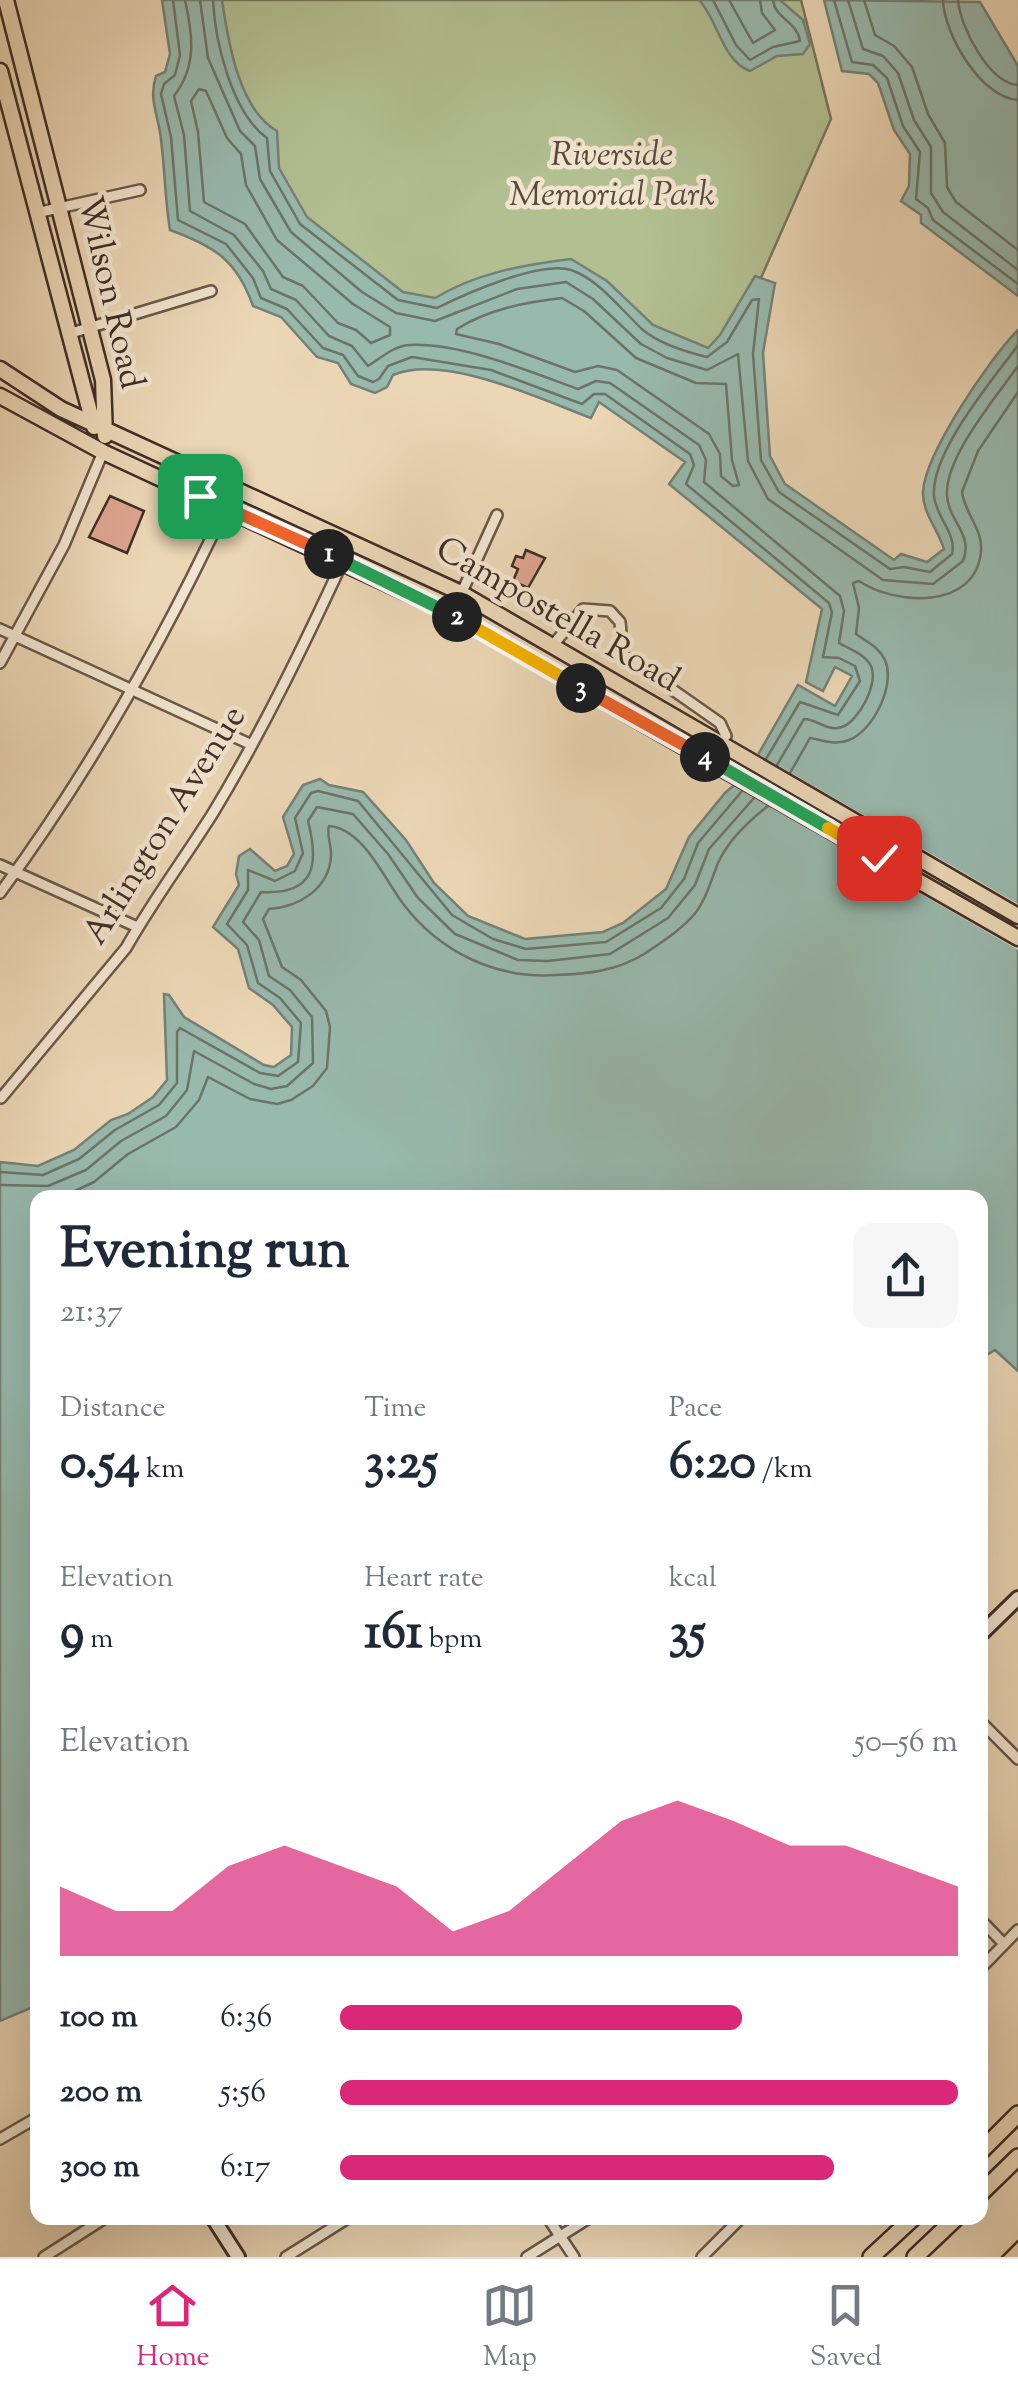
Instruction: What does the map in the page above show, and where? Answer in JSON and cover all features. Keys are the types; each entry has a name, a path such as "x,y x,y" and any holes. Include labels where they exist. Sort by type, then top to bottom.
{"highway":[{"path":"988,2144 1018,2114"},
{"path":"988,2186 1018,2157"},
{"path":"871,2257 905,2225"},
{"path":"915,2257 949,2225"}],"main road":[{"name":"Wilson Road","path":"6,0 104,380 99,426"},
{"name":"Wilson Road","path":"0,71 103,452"},
{"name":"Campostella Road","path":"0,370 46,401 462,593 1018,916"},
{"name":"Campostella Road","path":"0,396 103,452 344,560 452,614 1018,938"}],"street":[{"path":"36,212 140,190"},
{"path":"68,334 89,324 211,291"},
{"path":"0,662 64,544 103,452"},
{"path":"0,894 79,780 133,690 235,487"},
{"path":"452,614 496,515"},
{"name":"Arlington Avenue","path":"1,1098 126,948 135,926 188,851 252,745 344,560"},
{"path":"553,645 583,608 610,611 620,622 624,656 720,723 726,736"},
{"path":"0,628 252,745"},
{"path":"0,864 135,926"},
{"path":"988,1628 1018,1598"},
{"path":"988,1729 1018,1758"},
{"path":"988,1927 1004,1944"},
{"path":"988,1961 1018,1930"},
{"path":"0,2139 30,2122"},
{"path":"44,2257 94,2225"},
{"path":"218,2225 238,2257"},
{"path":"286,2257 337,2225"},
{"path":"553,2225 574,2257"},
{"path":"527,2257 578,2225"},
{"path":"702,2257 734,2225"}],"green space":[{"name":"Riverside Memorial Park","path":"212,0 801,0 831,119 702,412 415,315 352,270 257,162"}],"water":[{"path":"162,0 222,0 244,91 264,121 277,131 279,168 307,217 403,292 435,298 500,271 571,259 607,281 653,325 708,348 755,276 775,283 763,353 770,456 785,484 894,560 901,554 927,562 944,549 925,507 927,474 961,406 1018,330 1018,1371 995,1350 988,1354 988,1190 30,1190 30,2008 0,2021 0,1162 38,1166 74,1150 111,1120 153,1097 167,1080 164,994 169,995 184,1017 264,1065 274,1067 291,1055 292,1027 273,1005 249,988 238,949 213,927 239,885 239,856 250,849 275,871 287,866 294,854 283,817 303,785 320,779 329,785 363,792 406,840 434,883 468,916 525,939 603,932 623,923 666,889 689,837 725,793 747,774 798,685 835,706 852,676 835,667 823,691 806,682 822,609 669,484 685,462 599,402 591,418 492,381 438,370 393,375 387,387 375,393 351,384 338,363 317,357 281,317 253,306 239,277 222,257 170,230 153,93 156,76 165,72 170,54"},
{"path":"699,0 780,0 803,20 810,44 803,54 777,56 750,71 733,58"},
{"path":"824,0 980,2 1018,66 1018,296 921,223 921,215 901,201 909,186 910,154 894,130 878,83 869,74 842,71"}],"pier":[{"path":"753,751 1018,904 1018,950 729,783 743,771"}],"building":[{"path":"110,496 144,511 127,553 89,537"},
{"path":"526,550 545,558 528,588 513,581 518,569 512,566 516,556 523,558"}],"tram line":[{"path":"1002,2257 1018,2241"}],"route":[{"path":"200,496 344,560 452,614 879,858"}]}
